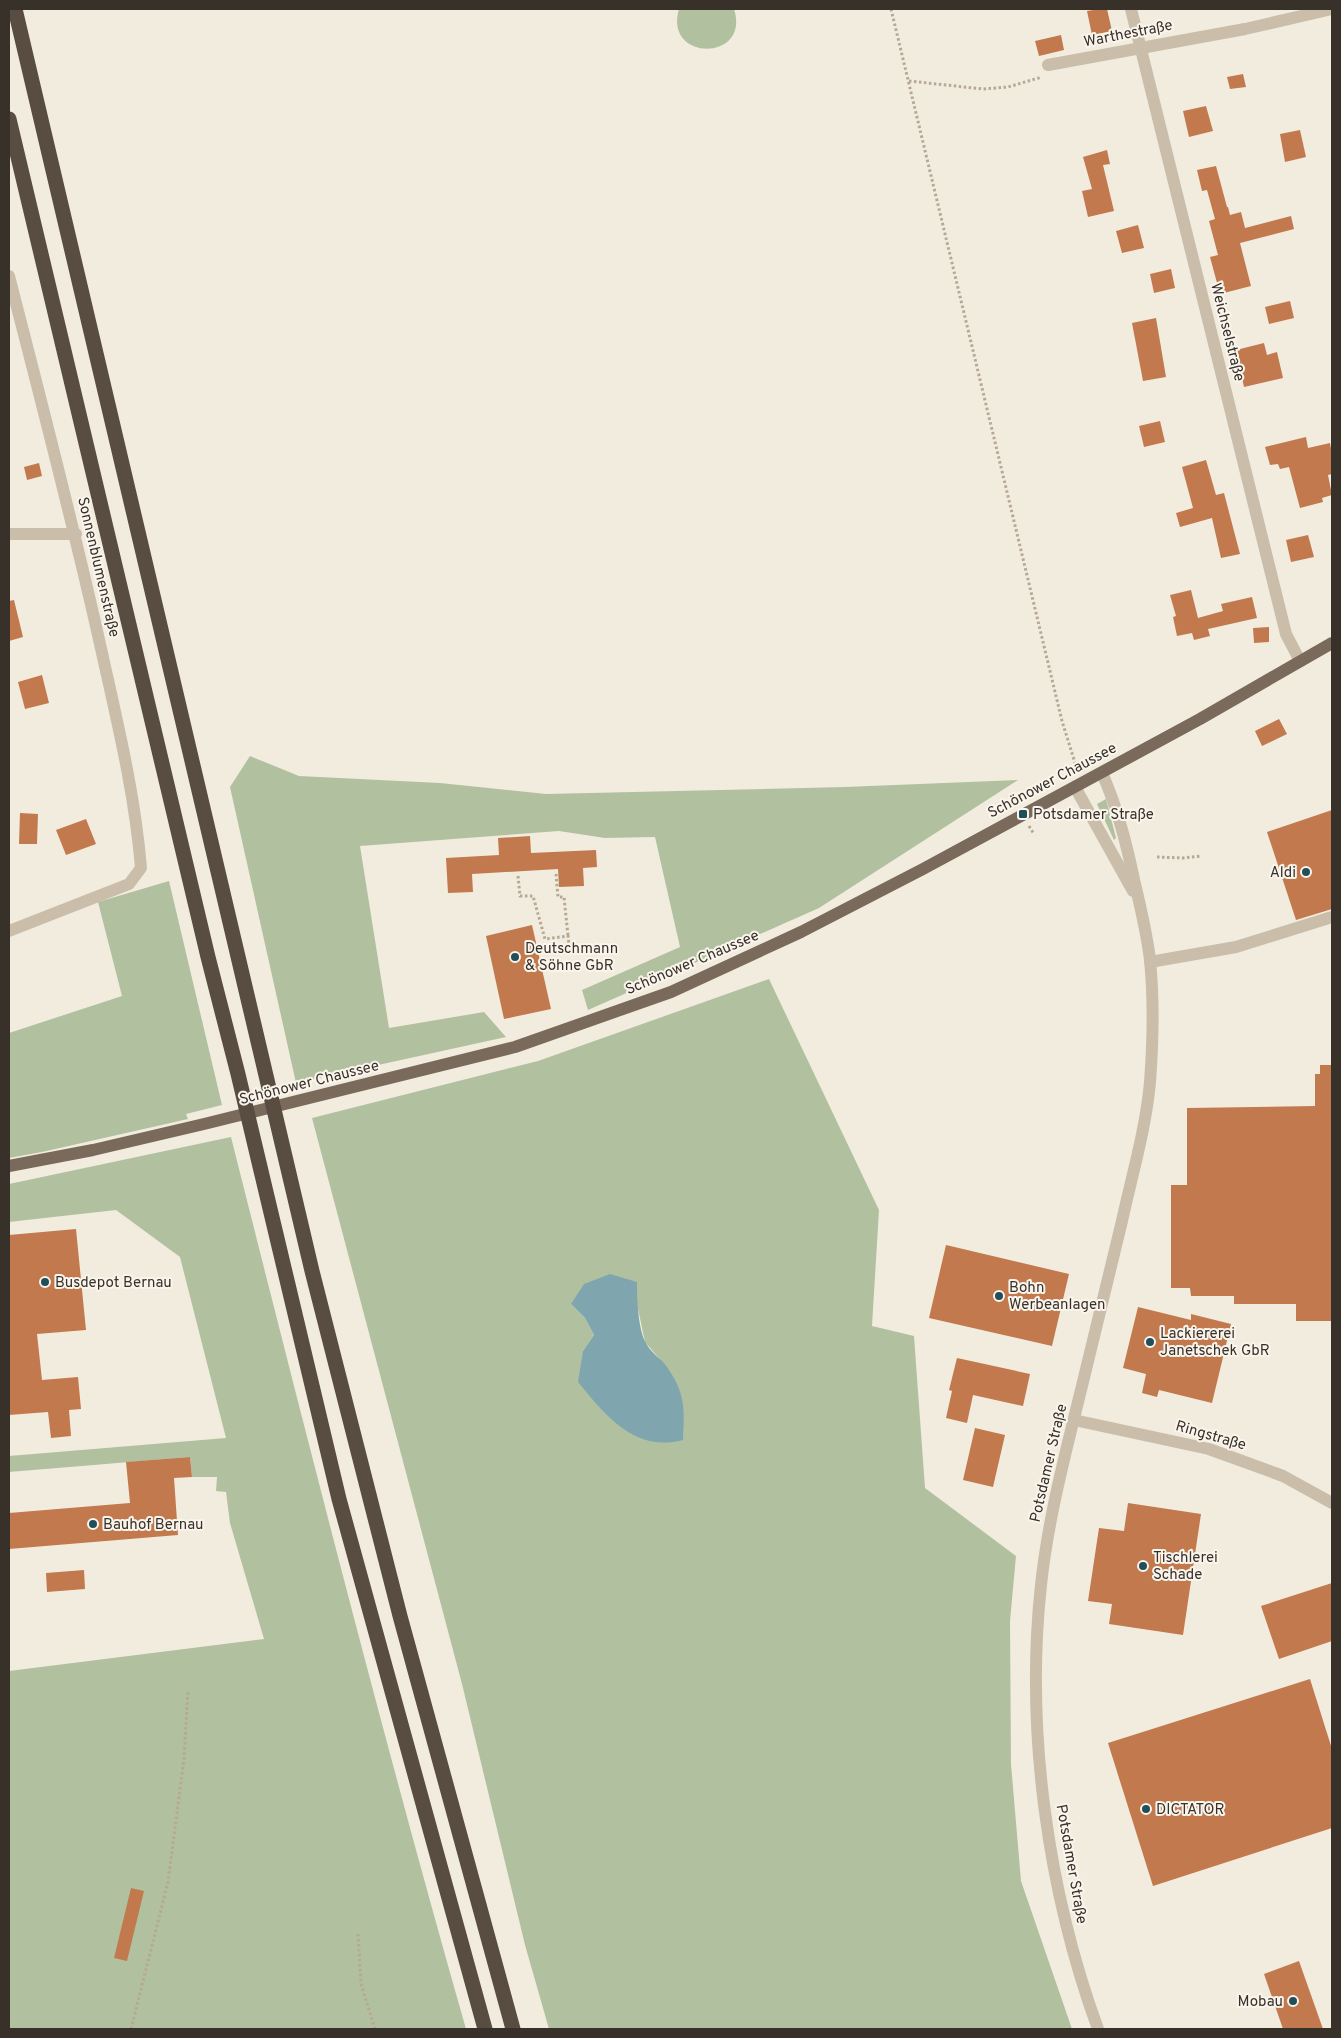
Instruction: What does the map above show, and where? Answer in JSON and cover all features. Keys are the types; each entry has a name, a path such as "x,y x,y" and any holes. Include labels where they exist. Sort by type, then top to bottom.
{"highway":[{"path":"15,9 312,1271 400,1616 513,2029"},
{"path":"9,119 203,938 240,1084 339,1499 484,2029"}],"main road":[{"name":"Schönower Chaussee","path":"9,1166 93,1150 204,1124 515,1047 671,992 801,932 1102,773 1332,643"}],"street":[{"name":"Weichselstraße","path":"1131,9 1286,634 1300,661"},
{"name":"Warthestraße","path":"1048,65 1245,29 1332,9"},
{"name":"Sonnenblumenstraße","path":"9,276 76,534 128,774 138,830 141,868 129,884 9,931"},
{"path":"9,534 76,534"},
{"name":"Potsdamer Straße","path":"1098,2029 1068,1934 1047,1826 1041,1778 1037,1657 1041,1586 1060,1470 1074,1420 1138,1152 1150,1085 1152,1022 1150,962 1140,904 1121,825 1102,773"},
{"name":"Potsdamer Straße","path":"1075,787 1140,904"},
{"path":"1150,962 1236,948 1332,917"},
{"name":"Ringstraße","path":"1074,1420 1209,1449 1282,1476 1332,1503"}],"path":[{"path":"891,9 1062,720 1076,766"},
{"path":"910,82 983,89 1008,87 1043,77 1048,65"},
{"path":"1029,826 1034,834"},
{"path":"1158,857 1183,858 1202,856"},
{"path":"556,874 558,897 564,897 569,945"},
{"path":"518,876 520,896 533,896 546,939 568,936"},
{"path":"131,2029 168,1882 184,1760 188,1690"},
{"path":"358,1934 361,1984 375,2029"}],"green space":[{"path":"679,9 734,9 736,26 730,39 720,46 707,49 694,46 683,39 677,26"},
{"path":"250,756 299,776 440,783 546,794 845,787 1018,780 819,908 588,1010 582,990 680,947 655,837 605,838 559,831 360,846 389,1028 484,1012 506,1037 296,1083 230,787"},
{"path":"1106,799 1116,838 1114,840 1097,804"},
{"path":"169,881 222,1105 186,1114 188,1119 9,1158 9,1033 122,996 98,902"},
{"path":"769,979 879,1210 872,1326 914,1336 925,1488 1016,1556 1010,1621 1011,1764 1021,1881 1072,2029 549,2029 525,1945 462,1684 312,1118 538,1061","holes":["637,1282 637,1304 645,1342 663,1363 583,1351 594,1335 585,1318 571,1304"]},
{"path":"231,1137 375,1696 466,2029 9,2029 9,1671 264,1639 230,1523 226,1492 216,1491 217,1477 192,1477 190,1457 9,1472 9,1456 226,1438 180,1257 116,1210 9,1222 9,1184"}],"water":[{"path":"610,1274 637,1282 638,1313 643,1337 650,1349 671,1373 680,1391 684,1418 683,1440 666,1443 650,1441 636,1436 610,1418 578,1382 583,1351 594,1335 585,1318 571,1304 584,1284"}],"building":[{"path":"1107,9 1112,31 1092,35 1087,11"},
{"path":"1061,35 1064,50 1039,56 1035,41"},
{"path":"1243,74 1246,87 1230,89 1227,77"},
{"path":"1206,106 1213,131 1189,137 1183,111"},
{"path":"1300,130 1306,157 1285,162 1280,134"},
{"path":"1107,150 1110,164 1103,165 1114,211 1088,217 1082,191 1092,189 1083,157"},
{"path":"1216,166 1230,215 1241,212 1245,228 1291,216 1294,229 1240,243 1251,286 1220,294 1210,257 1218,255 1209,221 1215,219 1207,190 1202,191 1197,170"},
{"path":"1138,225 1144,248 1122,253 1116,231"},
{"path":"1171,269 1175,288 1154,293 1150,274"},
{"path":"1290,301 1294,318 1269,324 1265,307"},
{"path":"1156,318 1166,377 1143,381 1132,323"},
{"path":"1264,343 1267,355 1277,352 1283,378 1244,387 1236,350"},
{"path":"1160,421 1165,442 1144,447 1139,426"},
{"path":"1306,437 1308,448 1330,443 1332,474 1328,475 1332,495 1322,498 1323,502 1300,508 1289,467 1280,469 1278,464 1270,465 1265,447"},
{"path":"1206,460 1216,495 1224,493 1240,554 1221,558 1212,518 1180,527 1176,513 1193,508 1182,467"},
{"path":"39,463 42,476 27,480 24,467"},
{"path":"1308,535 1314,557 1291,562 1286,540"},
{"path":"1191,590 1198,618 1223,611 1221,604 1252,597 1257,618 1208,629 1210,636 1194,640 1192,633 1177,636 1173,617 1176,616 1170,595"},
{"path":"14,600 23,637 9,641 9,601"},
{"path":"1269,627 1269,642 1254,643 1253,628"},
{"path":"42,675 49,703 25,709 18,682"},
{"path":"1279,719 1287,734 1262,746 1255,731"},
{"name":"Aldi","path":"1332,810 1332,909 1296,920 1267,832"},
{"path":"20,813 38,814 37,844 19,844"},
{"path":"86,819 96,844 66,855 56,830"},
{"path":"530,836 531,853 596,850 597,867 583,868 584,886 559,887 558,869 472,874 473,892 448,893 446,858 499,855 498,838"},
{"name":"Deutschmann & Söhne GbR","path":"532,925 551,1009 504,1019 486,936"},
{"path":"1320,1065 1332,1065 1332,1321 1296,1321 1296,1304 1234,1304 1234,1296 1191,1296 1190,1288 1171,1288 1171,1185 1187,1185 1187,1108 1315,1106 1315,1074 1320,1074"},
{"name":"Busdepot Bernau","path":"76,1229 86,1330 37,1334 42,1380 78,1377 81,1409 69,1410 71,1436 51,1438 48,1412 9,1415 9,1235"},
{"name":"Bohn Werbeanlagen","path":"946,1245 1069,1274 1052,1346 929,1318"},
{"path":"1138,1307 1191,1320 1191,1314 1231,1324 1212,1403 1159,1390 1157,1397 1142,1393 1146,1374 1123,1368"},
{"path":"957,1358 1030,1374 1023,1406 973,1395 967,1423 946,1418 952,1391 949,1390"},
{"path":"975,1428 1005,1435 993,1487 963,1480"},
{"name":"Bauhof Bernau","path":"190,1457 192,1477 174,1478 178,1535 9,1549 9,1513 130,1503 126,1462"},
{"name":"Tischlerei Schade","path":"1128,1503 1201,1514 1183,1635 1109,1624 1112,1604 1088,1601 1099,1528 1124,1531"},
{"path":"84,1570 85,1589 47,1592 46,1573"},
{"path":"1332,1583 1332,1641 1279,1659 1261,1606"},
{"path":"1310,1679 1332,1749 1332,1828 1153,1886 1108,1743"},
{"path":"131,1888 144,1891 127,1961 114,1958"},
{"name":"Mobau","path":"1299,1961 1323,2029 1283,2029 1264,1974"}],"place":[{"name":"Potsdamer Straße","path":"1023,814"},
{"name":"Aldi","path":"1306,872"},
{"name":"Deutschmann & Söhne GbR","path":"515,957"},
{"name":"Busdepot Bernau","path":"45,1282"},
{"name":"Bohn Werbeanlagen","path":"999,1296"},
{"name":"Lackiererei Janetschek GbR","path":"1150,1342"},
{"name":"Bauhof Bernau","path":"93,1524"},
{"name":"Tischlerei Schade","path":"1143,1566"},
{"name":"DICTATOR","path":"1146,1809"},
{"name":"Mobau","path":"1293,2001"}]}
